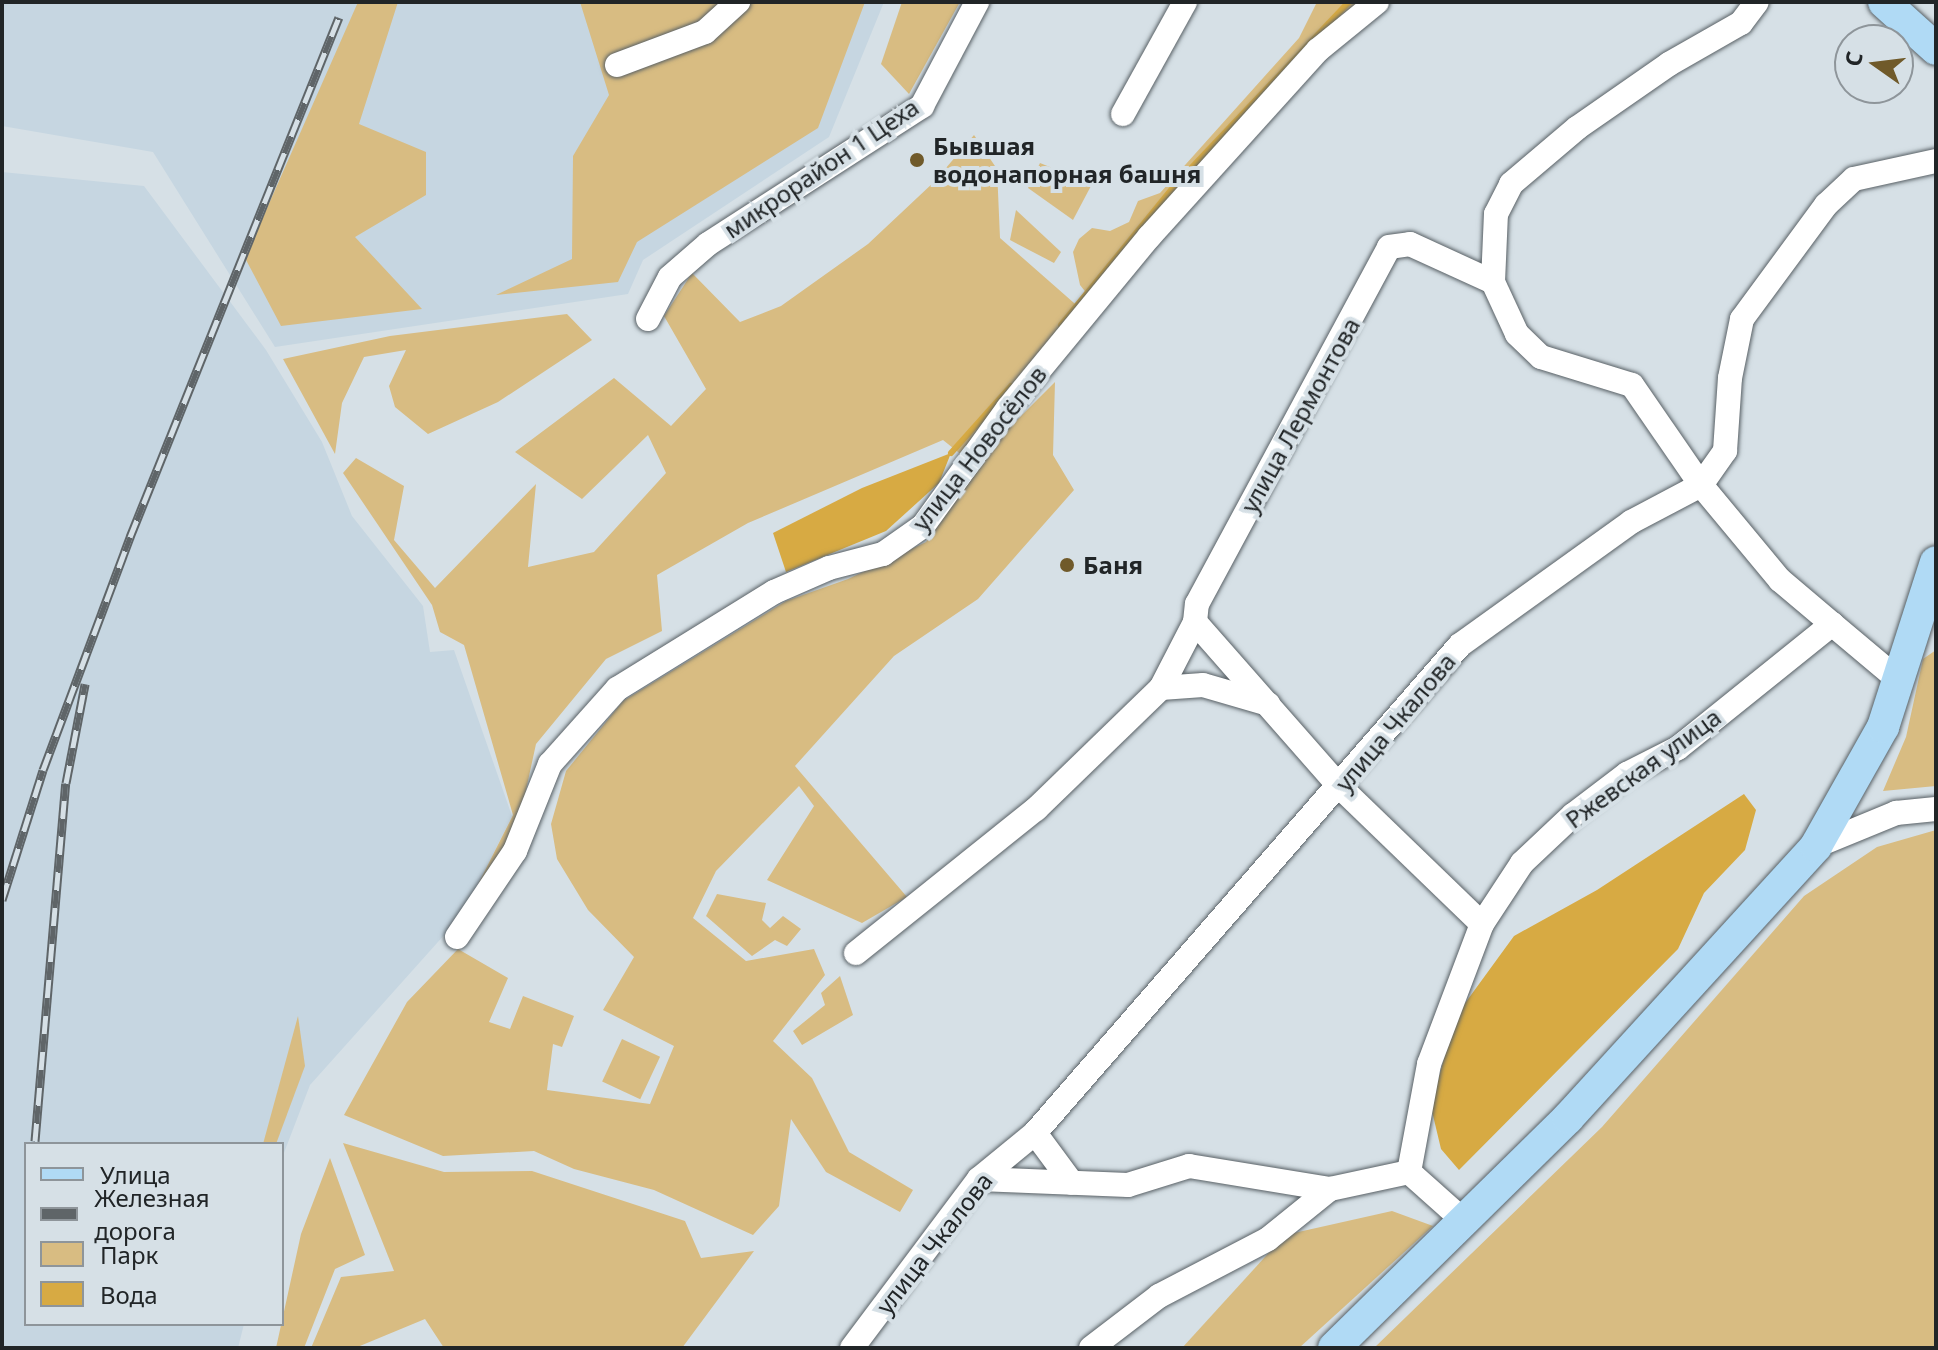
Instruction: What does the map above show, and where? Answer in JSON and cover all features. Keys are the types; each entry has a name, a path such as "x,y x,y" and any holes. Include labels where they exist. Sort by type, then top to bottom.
{"main road":[{"path":"1884,2 1936,49"},
{"path":"1334,1348 1568,1118 1816,846 1883,727 1934,582"}],"street":[{"path":"617,65 705,32 738,2"},
{"name":"микрорайон 1 Цеха","path":"648,319 670,277 708,244 922,106 977,2"},
{"path":"1123,114 1185,2"},
{"name":"улица Новосёлов","path":"457,937 515,851 550,764 617,689 774,592 829,568 883,554 923,526 1008,408 1149,237 1318,50 1377,2"},
{"path":"1757,2 1741,23 1603,110 1511,184 1496,214 1493,282 1517,334 1541,357 1632,385 1701,485 1780,580 1900,681"},
{"name":"улица Чкалова","path":"852,1348 979,1179 1035,1133 1340,787 1460,645 1631,522 1701,485 1725,451 1730,378 1742,319 1826,205 1854,179 1936,161"},
{"name":"улица Лермонтова","path":"856,953 1036,809 1161,688 1195,622 1197,604 1389,247 1410,244 1493,282"},
{"path":"1195,622 1340,787 1482,924"},
{"name":"Ржевская улица","path":"1409,1172 1429,1064 1482,924 1522,863 1573,815 1627,774 1678,748 1832,624"},
{"path":"1161,688 1203,685 1269,705"},
{"path":"1816,846 1896,813 1936,809"},
{"path":"1035,1133 1072,1183"},
{"path":"979,1179 1128,1185 1189,1166 1330,1189 1409,1172 1464,1221"},
{"path":"1091,1348 1159,1296 1268,1239 1330,1189"}],"shaded area":[{"path":"2,2 884,2 829,137 643,260 628,294 275,347 153,152 2,126"},
{"path":"2,172 144,186 266,350 322,442 352,516 423,606 430,652 454,650 512,816 463,914 310,1085 284,1153 284,1142 24,1142 24,1326 244,1326 238,1348 2,1348"}],"green space":[{"path":"358,2 398,2 359,124 426,152 426,195 355,237 422,309 281,326 245,258"},
{"path":"580,2 865,2 818,128 637,242 618,282 496,295 572,259 573,156 609,95"},
{"path":"902,2 960,2 909,94 881,64"},
{"path":"1317,2 1367,2 1092,300 1080,285 1073,252 1079,239 1092,228 1110,231 1129,222 1138,201 1160,193 1299,38"},
{"path":"974,135 997,169 1000,238 1082,310 963,456 943,440 748,523 657,575 662,631 606,659 536,744 519,822 464,912 513,815 464,645 440,632 432,605 343,473 356,458 404,486 394,540 435,588 536,484 528,567 594,552 666,473 648,435 582,499 515,452 614,378 671,426 706,389 664,316 692,273 740,322 781,306 868,244 934,182"},
{"path":"1040,163 1092,184 1073,220 1028,188"},
{"path":"1016,210 1061,252 1054,263 1010,240"},
{"path":"567,314 592,340 498,402 428,434 395,407 389,386 406,350 364,357 342,403 335,454 283,359 390,336"},
{"path":"1055,382 1053,455 1074,490 978,599 894,656 795,766 907,897 862,923 767,880 814,806 799,786 716,871 693,918 746,961 814,949 825,975 773,1041 812,1078 849,1152 913,1190 900,1212 826,1172 791,1119 779,1206 753,1235 654,1190 574,1169 534,1151 443,1156 344,1115 407,1002 458,949 508,978 489,1022 510,1029 523,996 574,1016 562,1047 553,1044 547,1090 650,1104 674,1046 603,1010 634,957 588,910 557,859 551,824 566,771 623,701 786,601 848,579 926,542 1000,437"},
{"path":"1936,650 1936,786 1883,791 1906,737 1923,659"},
{"path":"1936,830 1936,1348 1374,1348 1602,1127 1804,896 1877,847"},
{"path":"717,894 766,903 762,920 770,928 783,916 801,929 787,946 775,940 752,956 706,916"},
{"path":"840,976 853,1015 802,1045 793,1031 825,1005 821,993"},
{"path":"298,1016 305,1066 277,1142 264,1142"},
{"path":"622,1039 660,1057 640,1099 602,1082"},
{"path":"343,1143 444,1172 532,1171 685,1221 701,1258 754,1251 682,1348 444,1348 425,1319 355,1348 311,1348 341,1277 394,1271"},
{"path":"330,1158 365,1255 335,1269 304,1348 276,1348 281,1326 284,1326 284,1312 301,1234"},
{"path":"1392,1211 1433,1226 1299,1348 1182,1348 1285,1235"}],"water":[{"path":"951,453 939,483 886,531 786,572 773,533 862,488"},
{"path":"1744,794 1756,810 1745,850 1704,893 1678,949 1459,1170 1441,1149 1431,1107 1455,1017 1514,936 1597,890"}],"waterway":[{"path":"1061,325 1177,183 1349,2"},
{"path":"951,453 1011,386"}],"railway":[{"path":"2,900 43,770 130,537 339,17"},
{"path":"35,1141 66,783 85,684"}],"place":[{"name":"Бывшая водонапорная башня","path":"917,160"},
{"name":"Баня","path":"1067,565"}]}
